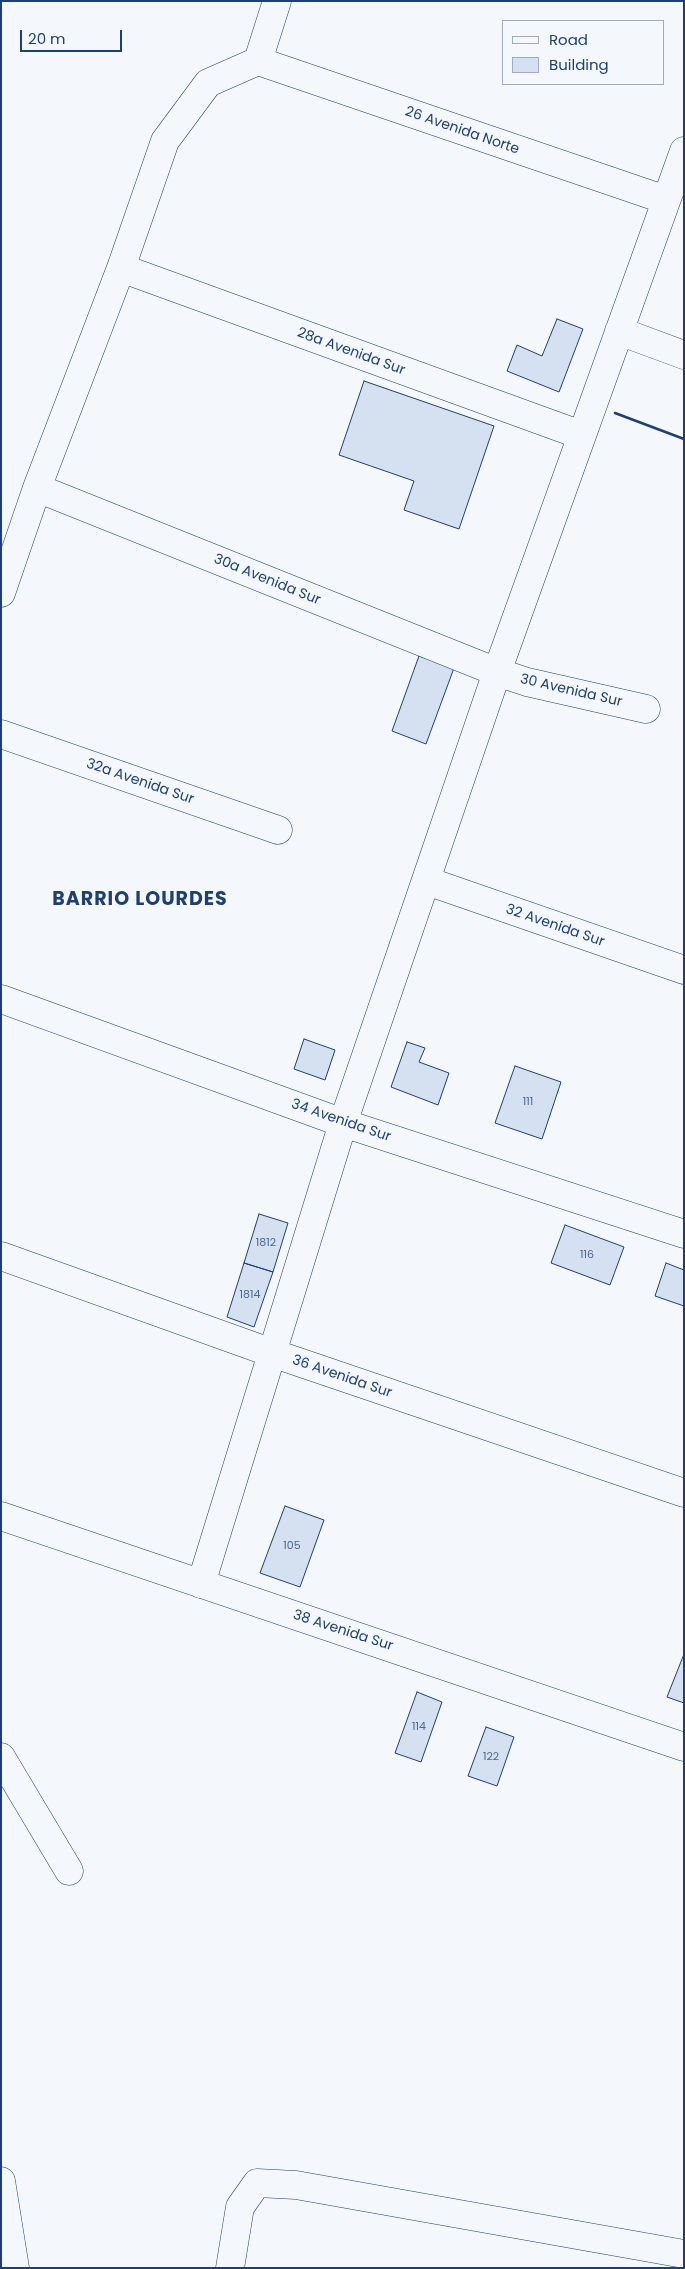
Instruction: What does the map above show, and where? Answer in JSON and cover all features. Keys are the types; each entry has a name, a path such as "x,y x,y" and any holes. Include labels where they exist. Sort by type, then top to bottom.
{"street":[{"path":"1,593 37,488 121,268 166,141 208,83 258,61 277,1"},
{"name":"26 Avenida Norte","path":"258,61 666,200"},
{"path":"201,1584 343,1123 497,672 684,151"},
{"name":"28a Avenida Sur","path":"121,268 581,435"},
{"path":"619,331 684,355"},
{"name":"30a Avenida Sur","path":"37,488 497,672"},
{"name":"30 Avenida Sur","path":"497,672 528,682 646,709"},
{"name":"32a Avenida Sur","path":"1,734 278,830"},
{"name":"32 Avenida Sur","path":"427,881 684,970"},
{"name":"34 Avenida Sur","path":"1,999 343,1123 684,1234"},
{"name":"36 Avenida Sur","path":"1,1256 272,1353 684,1493"},
{"name":"38 Avenida Sur","path":"1,1516 684,1746"},
{"path":"1,1757 69,1871"},
{"path":"1,2181 15,2268"},
{"path":"230,2268 240,2207 257,2183 296,2185 684,2254"}],"building":[{"path":"557,319 583,329 559,392 507,371 517,345 542,356"},
{"path":"364,381 494,426 459,529 404,510 414,481 339,455"},
{"path":"419,656 454,668 426,744 392,731"},
{"path":"304,1039 335,1050 325,1080 294,1069"},
{"path":"407,1042 425,1048 419,1062 449,1073 438,1105 391,1087"},
{"path":"515,1066 561,1082 542,1139 495,1123"},
{"path":"259,1214 288,1223 273,1272 244,1263"},
{"path":"565,1225 624,1247 610,1285 551,1263"},
{"path":"244,1263 273,1272 254,1327 227,1317"},
{"path":"666,1263 684,1270 684,1306 655,1296"},
{"path":"285,1506 324,1520 300,1587 260,1573"},
{"path":"684,1654 684,1703 667,1697"},
{"path":"417,1692 442,1702 421,1762 395,1753"},
{"path":"486,1727 514,1737 497,1786 468,1776"}],"wall":[{"path":"615,413 684,439"}],"district":[{"name":"BARRIO LOURDES","path":"140,900"}]}
